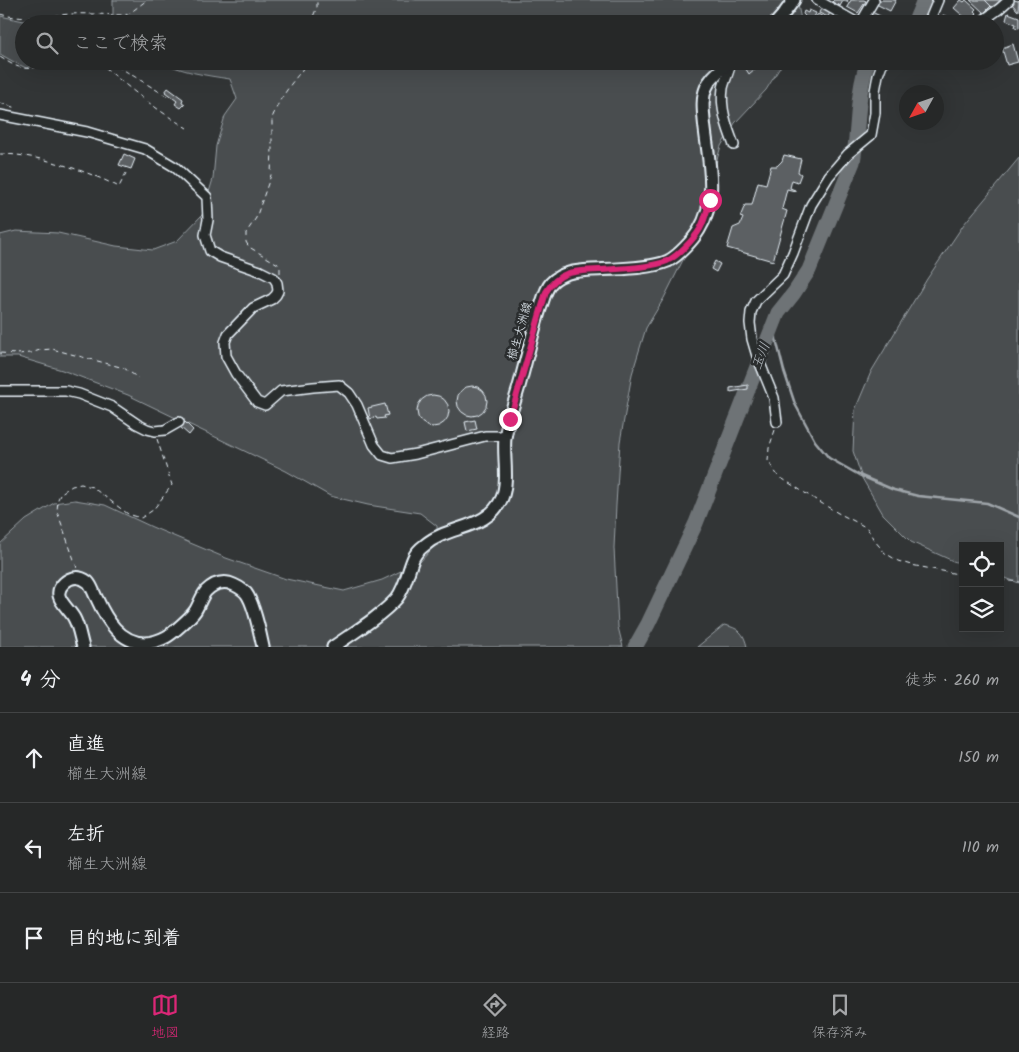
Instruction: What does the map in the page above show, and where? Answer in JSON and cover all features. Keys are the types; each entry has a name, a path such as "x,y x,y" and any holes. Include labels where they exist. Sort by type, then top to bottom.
{"main road":[{"path":"783,15 794,0"},
{"name":"櫛生大洲線","path":"333,647 387,608 398,596 415,556 426,544 439,536 482,521 493,511 502,497 505,480 506,436 546,292 551,283 562,275 574,271 609,270 655,265 678,254 699,230 706,216 710,200 711,177 705,135 703,102 706,88 711,79 721,70"},
{"path":"83,647 79,628 73,616 60,602 59,592 62,584 70,578 80,577 89,583 101,609 114,628 129,640 144,643 154,642 167,637 194,613 204,593 212,585 224,582 236,585 246,594 253,609 263,647"}],"street":[{"path":"817,0 844,15"},
{"path":"865,15 874,0"},
{"path":"932,15 938,0"},
{"path":"991,15 1009,0"},
{"path":"729,70 723,87 723,109 725,123 734,145"},
{"path":"778,422 774,398 752,339 751,312 756,301 784,275 811,205 829,176 848,154 871,135 875,112 876,83 880,70"},
{"path":"0,114 87,132 145,149 175,167 207,197 208,220 205,235 210,251 220,257 253,268 274,278 277,284 278,291 276,295 272,299 253,308 228,334 225,342 226,356 236,374 257,402 265,405 281,391 313,386 338,385 349,393 357,406 374,445 382,455 392,458 416,454 485,436 506,436"},
{"path":"0,391 66,391 79,394 112,407 137,424 155,431 165,430 179,422"}],"path":[{"path":"60,15 125,15 147,0"},
{"path":"314,15 317,7 317,0"},
{"path":"0,14 15,17"},
{"path":"0,57 15,66"},
{"path":"109,70 146,102 187,128"},
{"path":"124,70 168,97"},
{"path":"274,278 280,273 278,264 249,247 246,242 246,233 256,218 271,175 272,118 279,102 302,70"},
{"path":"0,154 32,157 73,168 119,187 128,171"},
{"path":"0,353 30,353 52,349 124,368 138,378"},
{"path":"778,422 768,462 778,476 838,513 867,528 885,553 898,561 959,574"},
{"path":"80,577 57,511 58,499 61,493 72,486 81,484 92,487 128,514 142,518 153,510 172,485 155,431"},
{"path":"1004,580 1019,582"}],"shaded area":[{"path":"113,0 797,0 800,15 113,15"},
{"path":"0,16 15,19 15,62 0,54"},
{"path":"185,70 778,70 766,90 735,123 721,146 702,210 685,256 664,298 646,328 632,374 620,442 614,548 618,627 623,647 0,647 0,544 26,520 54,503 75,500 105,505 226,558 286,579 344,591 382,580 420,562 437,543 437,526 420,513 368,505 330,496 286,471 128,395 62,370 18,357 0,357 0,235 16,231 58,233 116,246 153,250 177,241 202,215 213,179 216,146 225,116 237,99 230,79"},
{"path":"1019,158 1019,583 1004,577 1004,542 959,542 959,563 911,542 883,514 862,478 853,451 855,410 871,372 927,279 964,224"},
{"path":"724,625 740,632 747,647 697,647"}],"building":[{"path":"834,0 848,0 847,2 843,1 840,6 832,2"},
{"path":"851,0 866,1 858,13 847,7"},
{"path":"878,0 896,0 890,11 876,4"},
{"path":"961,0 964,2 966,0 976,9 974,11 977,14 962,15 954,8"},
{"path":"970,0 985,0 991,6 984,13"},
{"path":"985,0 1001,0 993,8"},
{"path":"1014,0 1019,0 1018,11 1011,3"},
{"path":"822,6 831,10 829,15 819,13"},
{"path":"809,10 816,13 815,15 803,14 804,11 808,13"},
{"path":"1008,13 1019,17 1019,28 1015,27 1016,24 1006,20"},
{"path":"1013,44 1018,62 1007,65 1004,47"},
{"path":"168,88 183,99 182,102 185,104 181,108 175,104 177,101 165,92"},
{"path":"124,154 135,159 131,169 119,165"},
{"path":"784,155 801,159 798,172 801,174 798,182 792,180 790,188 795,191 787,189 782,209 787,211 773,261 727,248 733,228 740,225 743,218 740,217 745,205 752,205 758,182 766,184 771,166 777,166 782,161"},
{"path":"715,261 720,264 716,272 711,269"},
{"path":"748,385 748,389 730,392 730,388"},
{"path":"472,386 483,390 487,401 483,412 472,416 461,412 457,401 461,390"},
{"path":"433,395 439,396 444,400 448,405 448,417 444,422 439,426 433,427 427,426 422,422 418,417 417,411 418,405 422,400 427,396"},
{"path":"385,404 388,415 384,416 385,418 377,419 376,417 370,419 368,408"},
{"path":"475,420 477,429 467,431 465,422"},
{"path":"185,422 193,430 189,435 180,427"}],"waterway":[{"name":"玉川","path":"918,15 924,0"},
{"name":"玉川","path":"635,647 648,624 696,523 778,313 809,270 853,162 861,86 865,70"},
{"path":"775,322 776,339 795,404 815,441 829,458 859,475 894,490 918,496 987,503 1019,517"}],"route":[{"path":"510,419 546,292 551,283 562,275 574,271 609,270 655,265 668,260 678,254 699,230 706,216 710,200"}]}
